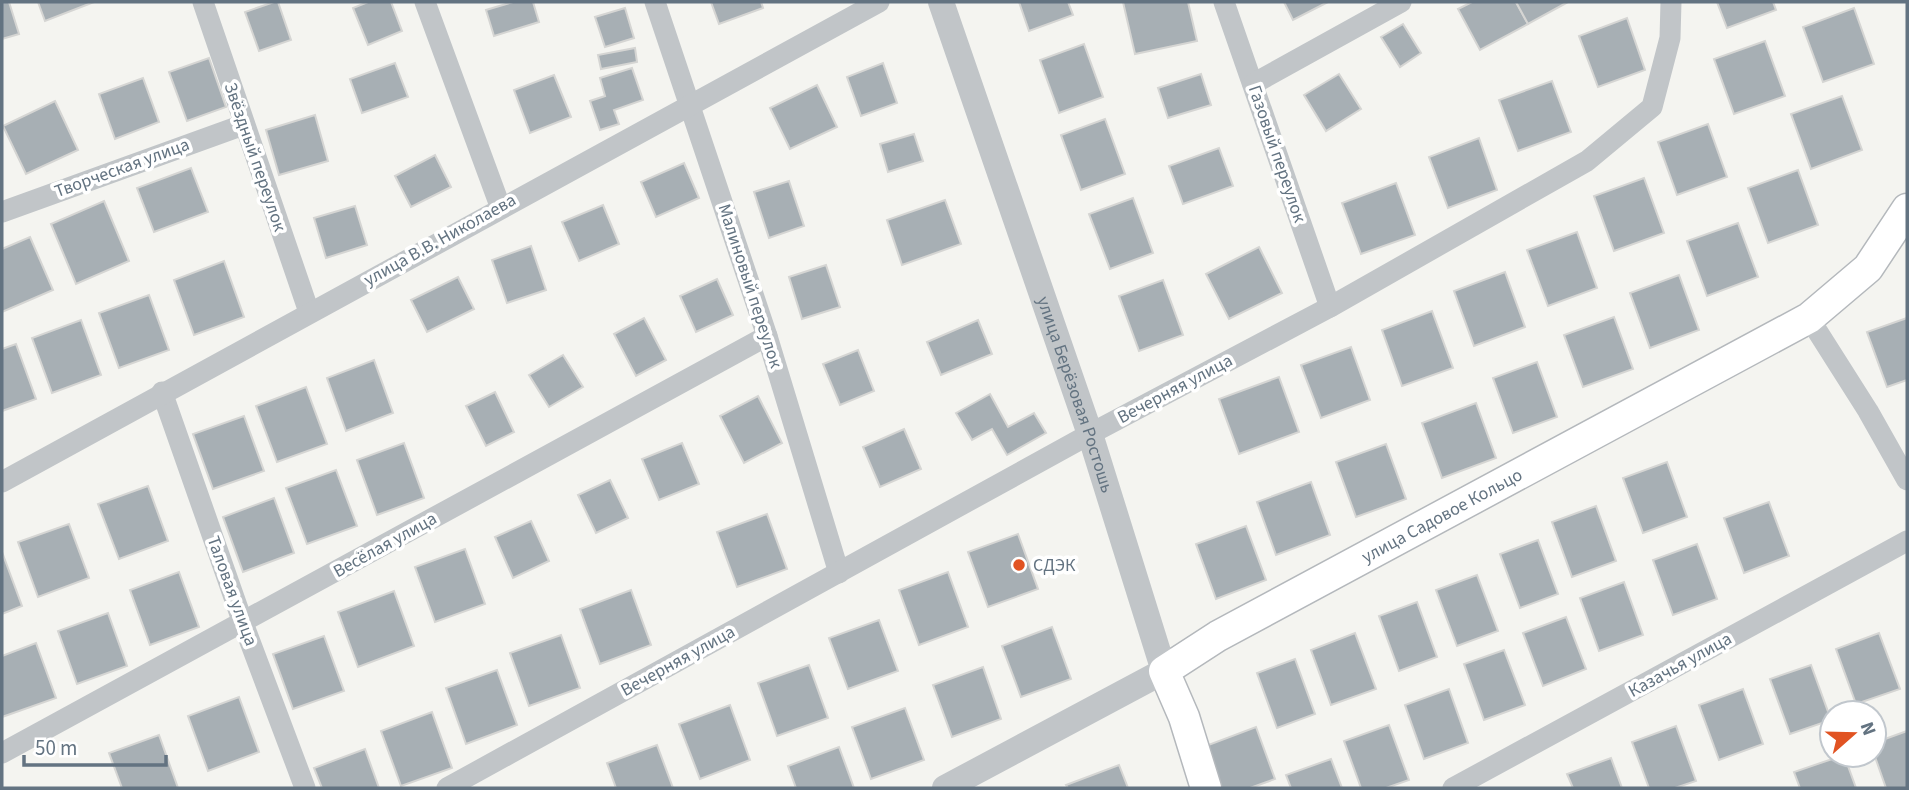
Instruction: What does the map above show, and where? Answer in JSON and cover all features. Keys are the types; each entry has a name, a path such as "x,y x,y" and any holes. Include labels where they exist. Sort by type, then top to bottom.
{"main road":[{"name":"улица Садовое Кольцо","path":"1164,671 1218,636 1809,318 1868,268 1907,209"},
{"name":"улица Берёзовая Ростошь","path":"1164,671 1184,718 1206,788"}],"street":[{"name":"Звёздный переулок","path":"203,2 309,312"},
{"path":"425,2 500,206"},
{"name":"Малиновый переулок","path":"655,2 767,336 839,573"},
{"name":"улица В.В. Николаева","path":"2,482 500,206 879,2"},
{"name":"улица Берёзовая Ростошь","path":"941,2 1090,434 1164,671"},
{"name":"Газовый переулок","path":"1224,2 1330,307"},
{"path":"1252,84 1401,2"},
{"name":"Вечерняя улица","path":"447,788 1090,434 1330,307 1587,162 1652,107 1670,38 1671,2"},
{"name":"Творческая улица","path":"2,212 243,125"},
{"path":"1809,318 1868,411 1907,480"},
{"name":"Весёлая улица","path":"2,753 767,336"},
{"name":"Таловая улица","path":"162,392 243,623 305,788"},
{"name":"Казачья улица","path":"1453,788 1907,541"},
{"name":"улица Садовое Кольцо","path":"945,788 1164,671"}],"building":[{"path":"2,2 9,2 19,34 2,39"},
{"path":"38,2 94,2 45,21"},
{"path":"278,2 291,40 259,51 245,12"},
{"path":"368,2 391,2 402,31 368,45 353,8"},
{"path":"513,2 533,2 539,22 494,36 486,10"},
{"path":"711,2 761,2 763,8 719,24"},
{"path":"1019,2 1068,2 1073,15 1029,31"},
{"path":"1123,2 1188,2 1197,41 1135,54"},
{"path":"1284,2 1328,2 1293,20"},
{"path":"1472,2 1516,2 1528,24 1480,50 1458,9"},
{"path":"1516,2 1568,2 1528,24"},
{"path":"1717,2 1773,2 1776,10 1727,28"},
{"path":"625,8 634,38 605,47 595,17"},
{"path":"1854,8 1874,64 1823,82 1803,27"},
{"path":"1627,18 1645,70 1598,87 1579,36"},
{"path":"1403,24 1421,53 1400,67 1381,37"},
{"path":"1765,41 1785,96 1734,114 1714,59"},
{"path":"1084,44 1103,97 1059,113 1040,60"},
{"path":"635,48 637,62 601,69 598,55"},
{"path":"209,58 226,107 187,121 169,72"},
{"path":"395,63 408,97 362,113 350,79"},
{"path":"883,63 897,103 861,116 847,77"},
{"path":"632,68 643,100 614,110 619,124 600,130 590,101 605,96 600,78"},
{"path":"1201,74 1211,105 1168,118 1158,88"},
{"path":"1339,74 1361,109 1326,131 1304,95"},
{"path":"554,75 571,117 530,133 514,90"},
{"path":"143,78 159,122 115,139 99,94"},
{"path":"1552,81 1571,132 1518,151 1499,100"},
{"path":"817,85 837,127 790,149 770,108"},
{"path":"1842,96 1862,150 1811,169 1791,114"},
{"path":"55,101 78,150 26,174 3,126"},
{"path":"315,115 328,161 279,175 266,130"},
{"path":"1105,119 1125,174 1081,190 1061,135"},
{"path":"1708,124 1727,177 1677,195 1658,142"},
{"path":"914,134 923,161 888,172 880,144"},
{"path":"1479,138 1497,190 1448,208 1429,157"},
{"path":"1219,148 1233,186 1183,204 1169,166"},
{"path":"435,155 451,187 411,207 395,176"},
{"path":"684,163 699,198 656,217 641,182"},
{"path":"191,168 208,212 154,232 137,188"},
{"path":"1798,170 1818,225 1768,243 1748,188"},
{"path":"1644,178 1664,233 1614,251 1594,196"},
{"path":"789,181 804,226 769,238 754,192"},
{"path":"1396,183 1415,235 1361,254 1342,203"},
{"path":"1133,198 1153,253 1110,269 1089,214"},
{"path":"945,200 961,244 902,265 887,220"},
{"path":"104,201 129,261 76,284 51,224"},
{"path":"603,205 619,244 579,261 562,222"},
{"path":"355,206 367,245 326,258 314,218"},
{"path":"1738,223 1758,277 1707,296 1687,241"},
{"path":"1577,232 1597,288 1548,306 1527,250"},
{"path":"30,237 53,290 2,312 2,249"},
{"path":"531,246 546,290 507,303 492,260"},
{"path":"1259,247 1282,293 1229,319 1206,274"},
{"path":"224,261 244,317 194,335 174,280"},
{"path":"826,265 840,307 802,319 789,277"},
{"path":"1505,272 1525,327 1474,346 1454,291"},
{"path":"1679,275 1699,330 1650,348 1630,293"},
{"path":"458,277 474,309 427,332 411,300"},
{"path":"717,279 733,315 696,332 680,296"},
{"path":"1163,280 1183,335 1139,351 1119,296"},
{"path":"149,295 169,350 119,368 99,313"},
{"path":"1432,311 1453,368 1402,386 1382,330"},
{"path":"1614,317 1633,369 1583,387 1564,335"},
{"path":"644,318 666,360 636,376 614,334"},
{"path":"1907,318 1907,380 1887,387 1867,332"},
{"path":"81,320 101,375 52,393 32,338"},
{"path":"978,320 992,354 941,375 927,342"},
{"path":"16,344 36,399 2,411 2,349"},
{"path":"1351,347 1370,400 1321,418 1301,365"},
{"path":"858,350 874,391 840,405 823,364"},
{"path":"563,355 583,387 549,407 529,375"},
{"path":"374,360 393,413 346,431 327,378"},
{"path":"1537,362 1557,417 1513,433 1493,378"},
{"path":"1279,377 1299,432 1239,454 1219,399"},
{"path":"306,387 327,444 277,462 256,406"},
{"path":"495,392 514,432 486,446 466,406"},
{"path":"990,394 1008,427 1034,413 1046,433 1007,455 992,429 972,440 956,413"},
{"path":"758,396 782,443 744,463 720,416"},
{"path":"1476,403 1496,458 1442,478 1422,423"},
{"path":"244,416 264,471 213,489 193,434"},
{"path":"904,429 921,469 880,487 863,447"},
{"path":"404,443 424,498 377,515 357,460"},
{"path":"682,443 699,484 659,500 642,459"},
{"path":"1386,444 1406,499 1356,517 1336,462"},
{"path":"1667,462 1687,517 1643,533 1623,478"},
{"path":"336,470 357,526 307,544 286,488"},
{"path":"610,480 628,518 596,533 578,495"},
{"path":"1311,482 1330,535 1276,555 1257,502"},
{"path":"148,486 168,541 119,559 98,504"},
{"path":"274,498 294,553 243,572 223,517"},
{"path":"1769,502 1789,556 1744,573 1724,518"},
{"path":"1596,506 1616,561 1572,577 1552,522"},
{"path":"767,514 787,569 737,587 717,532"},
{"path":"531,521 549,561 513,578 495,537"},
{"path":"69,524 89,578 38,597 18,542"},
{"path":"1246,526 1266,580 1216,599 1196,544"},
{"path":"1018,534 1038,589 988,607 968,552"},
{"path":"1538,540 1558,594 1520,608 1500,554"},
{"path":"1697,544 1717,599 1673,615 1653,560"},
{"path":"465,549 485,604 435,622 415,567"},
{"path":"2,552 22,606 2,614"},
{"path":"179,572 199,627 150,645 130,590"},
{"path":"948,572 968,627 919,645 899,590"},
{"path":"1477,575 1498,631 1457,646 1436,590"},
{"path":"1624,582 1643,635 1599,651 1580,598"},
{"path":"631,590 651,645 600,664 580,609"},
{"path":"394,591 414,646 358,667 338,612"},
{"path":"1417,602 1437,657 1399,671 1379,616"},
{"path":"108,613 127,666 77,684 58,631"},
{"path":"1566,617 1586,669 1543,686 1523,633"},
{"path":"879,620 898,671 848,689 829,638"},
{"path":"1052,627 1071,679 1021,697 1002,646"},
{"path":"1355,633 1376,689 1331,705 1311,650"},
{"path":"1879,633 1900,689 1871,699 1854,699 1836,649"},
{"path":"561,635 580,688 529,706 510,653"},
{"path":"324,636 344,691 293,709 273,654"},
{"path":"36,643 56,698 2,717 2,656"},
{"path":"1504,650 1525,705 1484,720 1464,664"},
{"path":"1295,659 1315,714 1277,728 1257,673"},
{"path":"809,665 828,718 777,736 758,683"},
{"path":"1811,665 1823,699 1818,699 1818,724 1790,734 1770,679"},
{"path":"983,667 1001,719 952,737 933,685"},
{"path":"497,670 517,725 466,744 446,688"},
{"path":"1449,689 1468,743 1424,759 1405,705"},
{"path":"1743,689 1763,744 1719,760 1699,705"},
{"path":"239,697 259,752 208,771 188,716"},
{"path":"730,705 750,760 700,779 679,724"},
{"path":"905,708 924,760 871,779 852,727"},
{"path":"432,712 452,768 401,786 381,731"},
{"path":"1389,725 1409,780 1386,788 1361,788 1344,741"},
{"path":"1676,726 1696,781 1675,788 1649,788 1632,742"},
{"path":"1256,727 1275,779 1250,788 1218,788 1203,747"},
{"path":"1907,731 1907,788 1886,788 1879,769 1888,769 1888,738"},
{"path":"159,735 178,788 122,788 109,753"},
{"path":"657,745 673,788 616,788 607,763"},
{"path":"839,747 854,788 796,788 788,766"},
{"path":"365,749 379,788 322,788 314,768"},
{"path":"1611,758 1622,788 1573,788 1567,774"},
{"path":"1331,759 1342,788 1291,788 1286,775"},
{"path":"1818,764 1818,769 1849,769 1856,788 1800,788 1794,772"},
{"path":"1119,765 1128,788 1068,788 1066,785"}],"place":[{"name":"СДЭК","path":"1019,565"}]}
